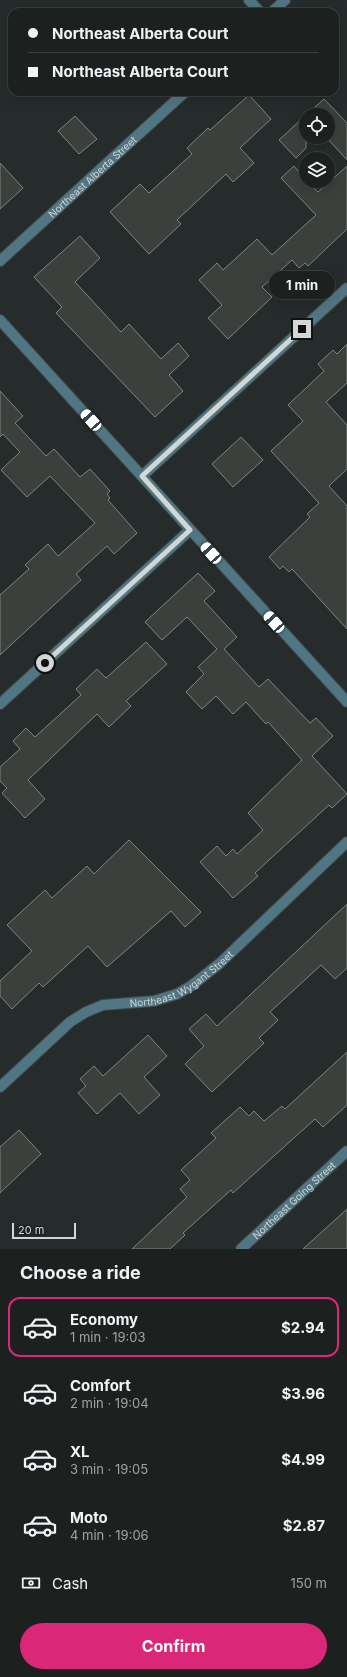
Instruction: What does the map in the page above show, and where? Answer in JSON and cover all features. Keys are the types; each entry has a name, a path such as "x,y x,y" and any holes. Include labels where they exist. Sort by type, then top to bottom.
{"street":[{"path":"249,0 256,8"},
{"path":"276,8 285,0"},
{"name":"Northeast Alberta Street","path":"0,261 181,96"},
{"path":"142,476 347,288"},
{"path":"0,320 347,702"},
{"path":"0,704 190,530"},
{"name":"Northeast Wygant Street","path":"0,1087 70,1022 86,1012 102,1005 154,1001 177,994 191,986 219,964 347,842"},
{"name":"Northeast Going Street","path":"241,1249 347,1151"}],"building":[{"path":"248,96 250,96 271,119 240,148 254,163 233,182 226,174 177,220 181,224 149,254 110,212 140,184 149,193 192,154 187,148 208,128 210,130"},
{"path":"324,99 333,108 314,108"},
{"path":"335,110 347,123 347,160 332,144 335,144"},
{"path":"75,116 97,139 79,154 58,131"},
{"path":"299,121 299,144 306,144 306,148 302,152 299,152 299,155 296,158 279,140"},
{"path":"0,163 23,188 0,209"},
{"path":"294,166 299,172 299,188 314,188 318,192 322,188 335,188 335,177 347,166 347,229 308,266 305,263 299,268 292,260 262,287 272,297 228,339 208,318 222,305 199,280 217,263 223,270 257,239 272,255 316,215 281,178"},
{"path":"80,236 100,258 75,282 121,332 129,324 161,359 178,343 189,356 169,375 183,391 155,417 56,313 62,307 34,277"},
{"path":"347,344 347,383 326,402 347,425 347,469 329,486 347,506 347,629 292,569 289,572 283,566 280,569 269,557 310,517 307,514 319,503 271,451 303,421 288,405 324,371 318,364 333,350 337,354"},
{"path":"0,391 23,416 15,423 46,456 54,449 80,477 90,469 110,491 107,494 110,498 108,500 137,533 114,554 107,546 76,574 81,580 0,655 0,595 29,569 25,565 48,544 58,556 95,523 50,476 27,497 1,470 20,452 3,434 0,437"},
{"path":"241,437 263,460 233,487 212,464"},
{"path":"198,573 215,591 204,601 237,637 224,649 259,687 268,679 310,723 316,718 333,736 312,756 347,794 332,808 329,805 255,873 258,876 233,898 200,862 217,846 226,856 233,849 237,854 263,830 248,813 302,760 268,722 266,724 246,702 233,714 216,696 202,709 186,692 204,674 198,667 217,649 187,617 162,640 145,622"},
{"path":"146,642 167,664 126,701 131,706 109,727 97,714 28,780 45,799 25,818 2,793 7,788 0,781 0,767 20,749 13,741 26,728 35,737 81,695 76,689 97,669 106,678"},
{"path":"129,840 201,912 185,927 171,911 107,967 88,946 43,987 39,983 12,1009 0,996 0,981 32,951 7,925 45,890 52,898 87,866 94,874"},
{"path":"347,904 347,968 335,979 321,965 270,1012 278,1020 259,1038 264,1043 212,1092 185,1064 204,1046 189,1029 206,1014 217,1026"},
{"path":"148,1035 167,1056 144,1077 160,1095 139,1114 120,1093 97,1114 78,1093 86,1086 80,1079 94,1066 103,1076"},
{"path":"347,1052 347,1105 323,1127 315,1119 233,1193 231,1190 183,1233 185,1235 170,1249 132,1249 187,1197 180,1189 190,1180 181,1170 216,1138 211,1133 240,1107 249,1116 254,1111 264,1121 282,1106 285,1109"},
{"path":"19,1130 41,1154 0,1193 0,1147"},
{"path":"347,1209 347,1249 303,1249"}],"route":[{"path":"45,663 190,530 142,476 302,329"}]}
